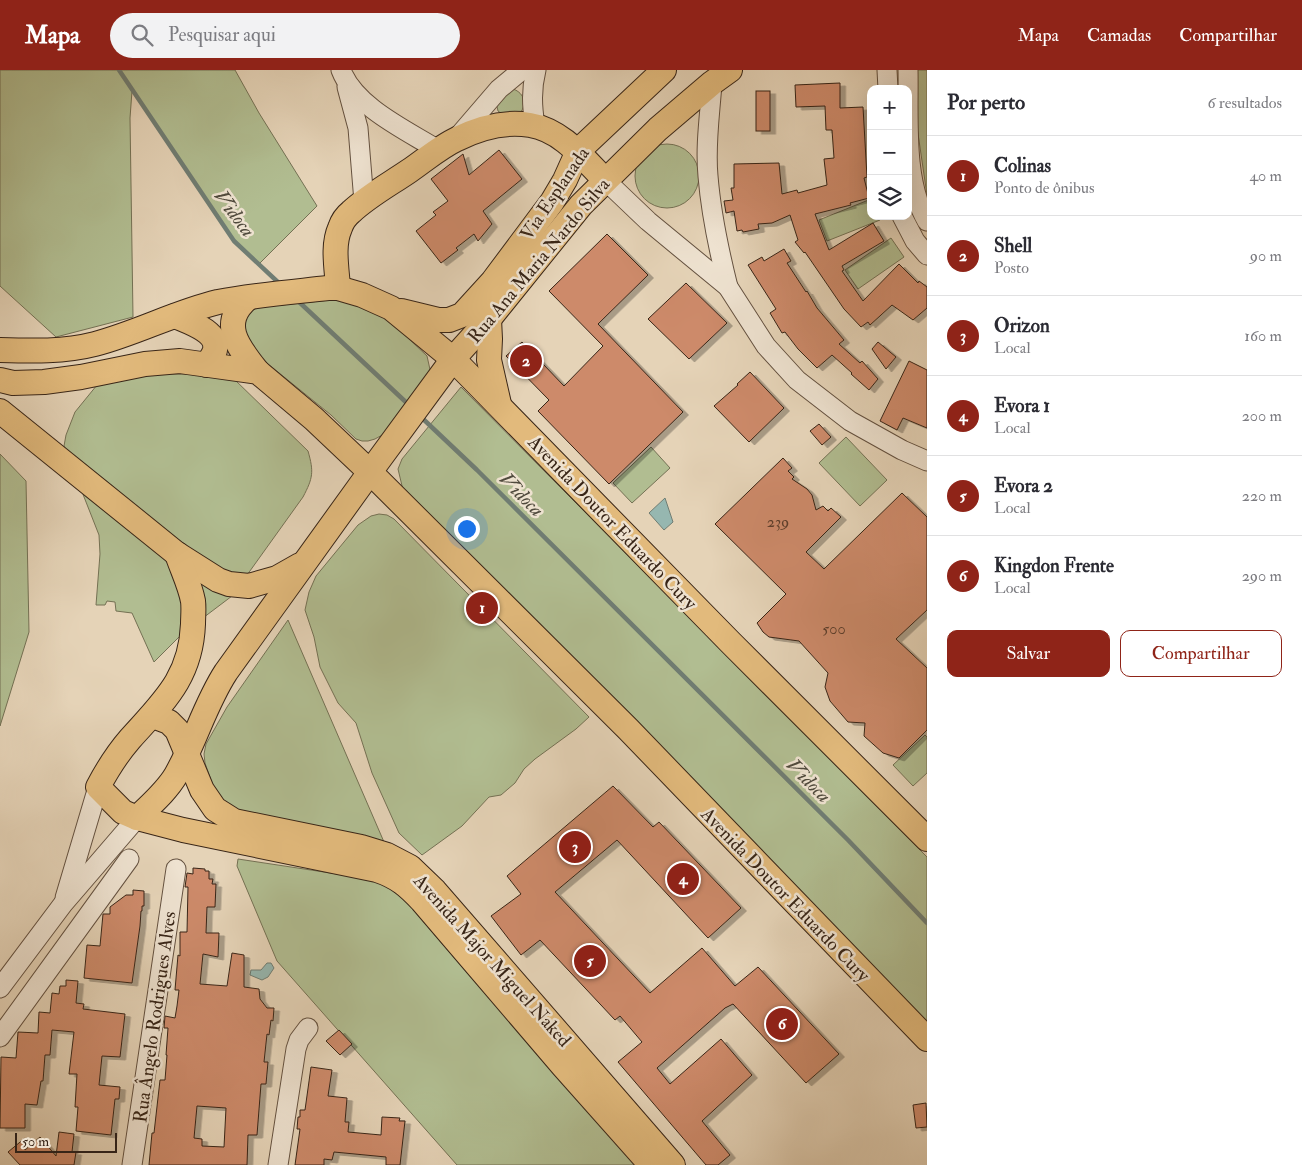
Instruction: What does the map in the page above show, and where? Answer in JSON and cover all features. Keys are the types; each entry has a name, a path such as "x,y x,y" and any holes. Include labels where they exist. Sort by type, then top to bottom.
{"main road":[{"name":"Via Esplanada","path":"391,308 438,320 449,320 462,315 493,281 552,202 565,180 578,151 664,70"},
{"name":"Rua Ana Maria Nardo Silva","path":"137,818 175,777 216,687 370,472 454,359 489,319 581,205 658,129 721,76"},
{"path":"333,288 336,246 340,228 350,213 447,144 488,127 515,123 535,126 556,135 578,151 605,180"},
{"name":"Avenida Doutor Eduardo Cury","path":"0,350 48,352 95,344 218,302 333,288 362,295 391,308 454,359 725,637 927,839"},
{"name":"Avenida Doutor Eduardo Cury","path":"253,297 237,309 233,321 233,331 237,344 258,372 314,419 370,472 628,730 927,1039"},
{"path":"175,316 207,330 214,342 215,350 207,365"},
{"path":"489,319 489,360 499,406"},
{"path":"0,380 13,383 44,382 81,377 145,364 180,361 258,372"},
{"path":"0,411 177,554 218,580 229,584 250,586 277,578 304,563"},
{"path":"98,787 110,764 129,740 153,716 180,680 192,635 193,602 177,554"},
{"name":"Avenida Major Miguel Naked","path":"153,716 168,722 177,730 202,790 215,809 234,821 361,847 387,855 410,867 435,891 672,1165"},
{"name":"Avenida Major Miguel Naked","path":"98,787 123,812 137,818 183,830 377,870 390,874 405,883 651,1165"}],"street":[{"path":"343,74 357,96 372,109 447,144 499,89 522,70"},
{"path":"535,126 532,85 536,70"},
{"path":"887,70 888,85"},
{"path":"908,70 912,181 916,199 927,221"},
{"path":"343,74 358,128 364,202"},
{"path":"721,76 708,143 708,174 720,254 728,287"},
{"path":"605,180 655,226 728,287 766,346 797,380 850,422 927,461"},
{"path":"904,220 915,241 927,254"},
{"path":"63,904 98,787"},
{"path":"0,988 63,904 137,818"},
{"path":"0,1037 129,859"},
{"name":"Rua Ângelo Rodrigues Alves","path":"132,1165 176,869"},
{"path":"278,1165 296,1049 299,1040 308,1028"}],"green space":[{"path":"0,70 235,70 259,113 317,206 259,264 234,241 132,91 130,118 133,317 56,337 0,286"},
{"path":"917,70 927,70 927,195 916,120"},
{"path":"513,89 520,93 524,100 523,108 518,115 502,114 498,111 496,102"},
{"path":"667,144 685,150 693,158 699,176 693,194 685,202 667,208 649,202 641,194 635,176 641,158 649,150"},
{"path":"867,201 867,220 880,220 827,241 819,220"},
{"path":"891,238 904,257 858,289 845,270"},
{"path":"340,299 386,317 427,356 431,374 384,434 368,441 356,439 331,415 252,351 243,335 245,315 252,310 262,307"},
{"path":"144,373 211,375 233,378 308,451 312,470 311,480 303,497 232,596 183,633 154,662 132,613 116,611 115,602 107,601 105,605 96,605 100,554 99,535 64,446 75,412 97,385"},
{"path":"461,387 927,857 927,1021 403,490 398,469 402,459"},
{"path":"846,437 887,480 860,506 819,463"},
{"path":"651,447 670,468 632,503 613,483"},
{"path":"0,454 26,481 29,632 0,726"},
{"path":"387,515 394,519 589,717 535,759 524,769 515,783 501,795 489,797 462,826 422,855 399,833 372,773 356,723 338,703 320,667 314,637 305,610 309,592 316,576 358,525 371,516"},
{"path":"288,620 384,842 250,816 224,802 214,789 205,763 206,744 227,707"},
{"path":"925,735 927,737 927,773 913,786 893,765"},
{"path":"238,859 390,882 635,1165 457,1165 277,961 237,866"}],"water":[{"path":"665,498 673,522 664,530 649,513"},
{"path":"267,963 271,963 274,968 268,977 262,980 250,975 251,970 261,970"}],"building":[{"path":"840,83 840,108 863,107 867,177 864,178 867,199 850,203 851,205 815,214 829,250 873,223 884,241 842,266 844,270 842,271 863,301 899,264 918,283 919,281 927,287 927,308 913,320 892,305 870,325 868,322 861,327 844,309 805,252 795,242 798,240 790,215 772,223 758,224 759,229 743,232 742,230 737,231 734,211 726,213 724,201 733,200 731,188 734,188 734,164 779,163 782,194 797,190 798,193 827,185 824,159 834,158 832,130 826,130 825,106 796,107 795,85"},
{"path":"756,91 770,91 770,131 756,131"},
{"path":"499,150 522,179 483,211 492,224 478,241 474,234 441,263 416,231 436,215 433,212 448,201 431,179 463,154 469,175"},
{"path":"607,234 648,275 598,324 683,412 609,484 538,411 549,400 506,356 522,342 564,386 603,346 549,291"},
{"path":"784,249 791,261 787,263 806,292 844,340 839,344 860,363 862,361 878,379 869,390 832,355 817,368 798,349 785,332 782,333 770,313 776,309 748,265 762,257 764,261"},
{"path":"686,283 727,323 689,359 648,319"},
{"path":"878,342 896,357 886,369 872,349"},
{"path":"909,361 927,370 927,428 903,418 897,430 880,421"},
{"path":"750,372 784,408 749,442 714,406"},
{"path":"819,424 831,437 822,445 810,431"},
{"path":"783,458 792,468 788,471 794,477 792,479 807,489 812,495 816,510 823,506 828,511 831,508 841,517 806,552 824,569 902,493 927,517 927,610 896,639 927,668 927,730 899,758 883,753 864,736 865,723 848,722 830,701 825,687 828,673 799,641 769,637 763,632 757,623 786,594 715,524"},
{"path":"613,786 653,827 659,822 741,908 708,938 617,840 555,892 650,993 702,948 735,986 758,967 839,1054 806,1083 733,1004 725,1008 657,1068 670,1084 721,1039 752,1075 702,1121 730,1155 718,1165 706,1165 618,1062 642,1042 620,1016 615,1020 540,940 521,955 491,916 521,894 507,876"},
{"path":"193,868 205,869 205,871 209,871 209,879 213,879 212,884 216,884 215,907 207,907 206,933 219,933 218,957 203,954 200,984 227,986 232,953 244,955 244,987 259,989 260,999 267,1008 274,1008 273,1021 271,1020 269,1035 267,1034 264,1062 268,1062 266,1084 261,1084 257,1135 248,1135 247,1165 149,1165 160,1080 165,1080 168,1028 164,1028 165,1016 175,1018 179,990 175,990 178,955 180,956 180,932 187,932 188,887 185,887 187,873 193,874","holes":["197,1106 226,1108 224,1147 202,1146 202,1139 194,1138"]},
{"path":"133,890 144,891 144,906 142,906 141,911 132,983 84,978 87,945 100,946 103,914 110,914 110,907 126,895 133,895"},
{"path":"66,980 78,981 76,1003 84,1004 83,1009 125,1014 120,1057 102,1056 99,1085 120,1087 119,1099 115,1099 111,1135 76,1131 78,1107 75,1107 77,1074 69,1074 74,1032 52,1030 50,1055 45,1055 43,1081 41,1081 37,1105 25,1104 25,1128 0,1128 1,1057 16,1058 18,1032 38,1033 39,1012 50,1013 52,993 59,994 60,986 66,986"},
{"path":"339,1030 352,1044 340,1055 326,1041"},
{"path":"311,1067 332,1070 328,1096 347,1098 345,1122 349,1122 348,1132 381,1135 382,1117 400,1118 399,1121 405,1121 400,1165 386,1165 386,1157 334,1152 332,1160 324,1159 324,1165 295,1165 300,1129 297,1129 298,1117 300,1117 300,1110 305,1110"},
{"path":"926,1103 927,1127 916,1128 913,1105"},
{"path":"59,1132 74,1134 72,1152 76,1152 74,1165 20,1165 8,1152 25,1138 25,1150 40,1137 56,1156"}],"waterway":[{"name":"Vidoca","path":"119,70 234,241 281,285"},
{"name":"Vidoca","path":"297,300 410,406"},
{"name":"Vidoca","path":"421,417 477,470 848,840 927,923"}],"place":[{"name":"Shell","path":"526,361"},
{"name":"Colinas","path":"482,608"},
{"name":"Orizon","path":"575,847"},
{"name":"Evora 1","path":"683,879"},
{"name":"Evora 2","path":"590,961"},
{"name":"Kingdon Frente","path":"782,1024"}]}
